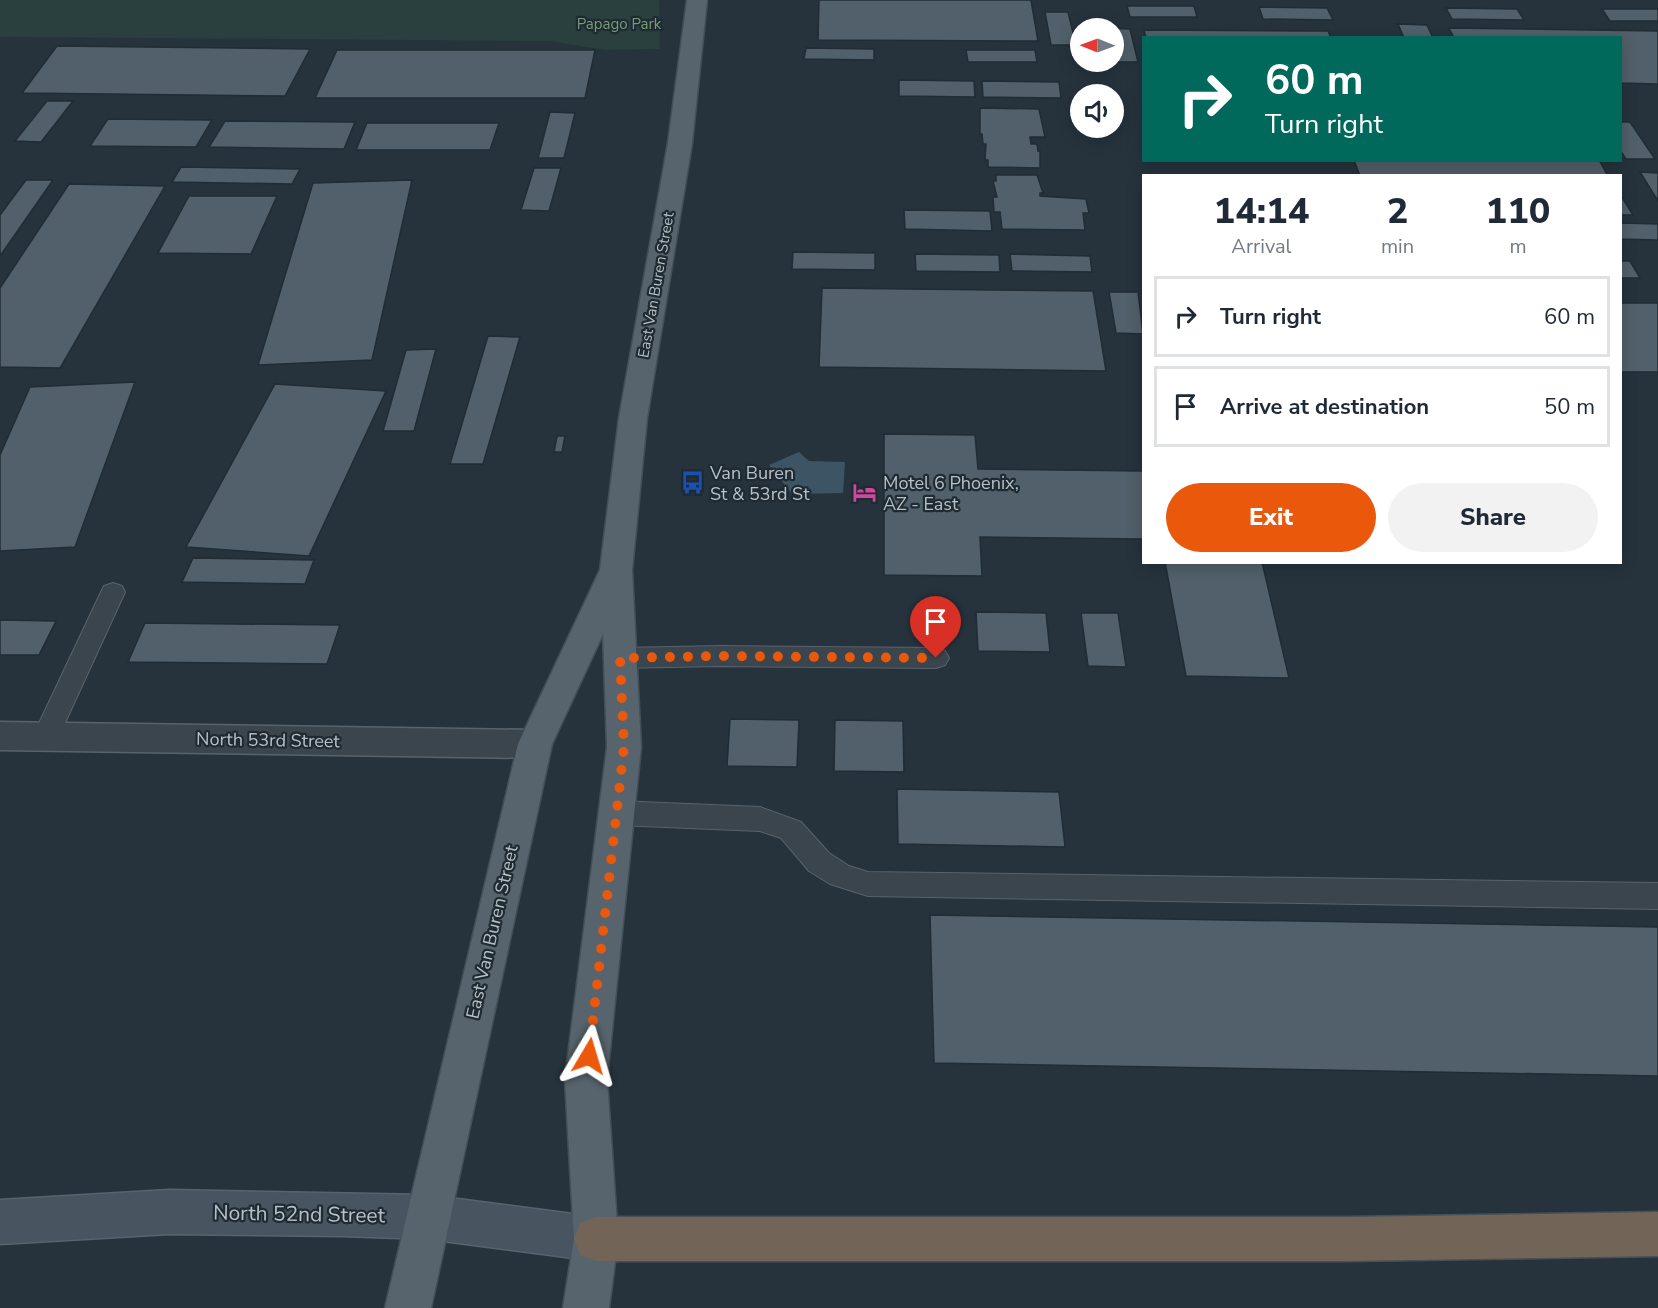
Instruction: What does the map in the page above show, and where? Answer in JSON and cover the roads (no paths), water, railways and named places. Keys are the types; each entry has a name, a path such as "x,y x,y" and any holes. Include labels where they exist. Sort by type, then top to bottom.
{"highway":[{"path":"596,1239 1349,1239 1658,1234"}],"main road":[{"name":"East Van Buren Street","path":"586,1308 596,1239 586,1079 624,747 616,570 633,418 678,155 697,0"},
{"name":"East Van Buren Street","path":"408,1308 536,744 616,570"},
{"name":"North 52nd Street","path":"0,1222 169,1212 342,1214 427,1217 596,1239"}],"street":[{"name":"North 53rd Street","path":"0,736 536,744"}],"lane":[{"path":"46,736 114,592"},
{"path":"620,658 721,656 936,658"},
{"path":"617,813 760,819 791,830 819,862 840,875 868,884 1658,896"}],"water":[{"path":"799,452 809,461 845,462 843,493 792,494 769,465"}],"place":[{"name":"Van Buren St & 53rd St","path":"692,483"},
{"name":"Motel 6 Phoenix, AZ - East","path":"865,493"}],"park label":[{"name":"Papago Park","path":"619,24"}]}
